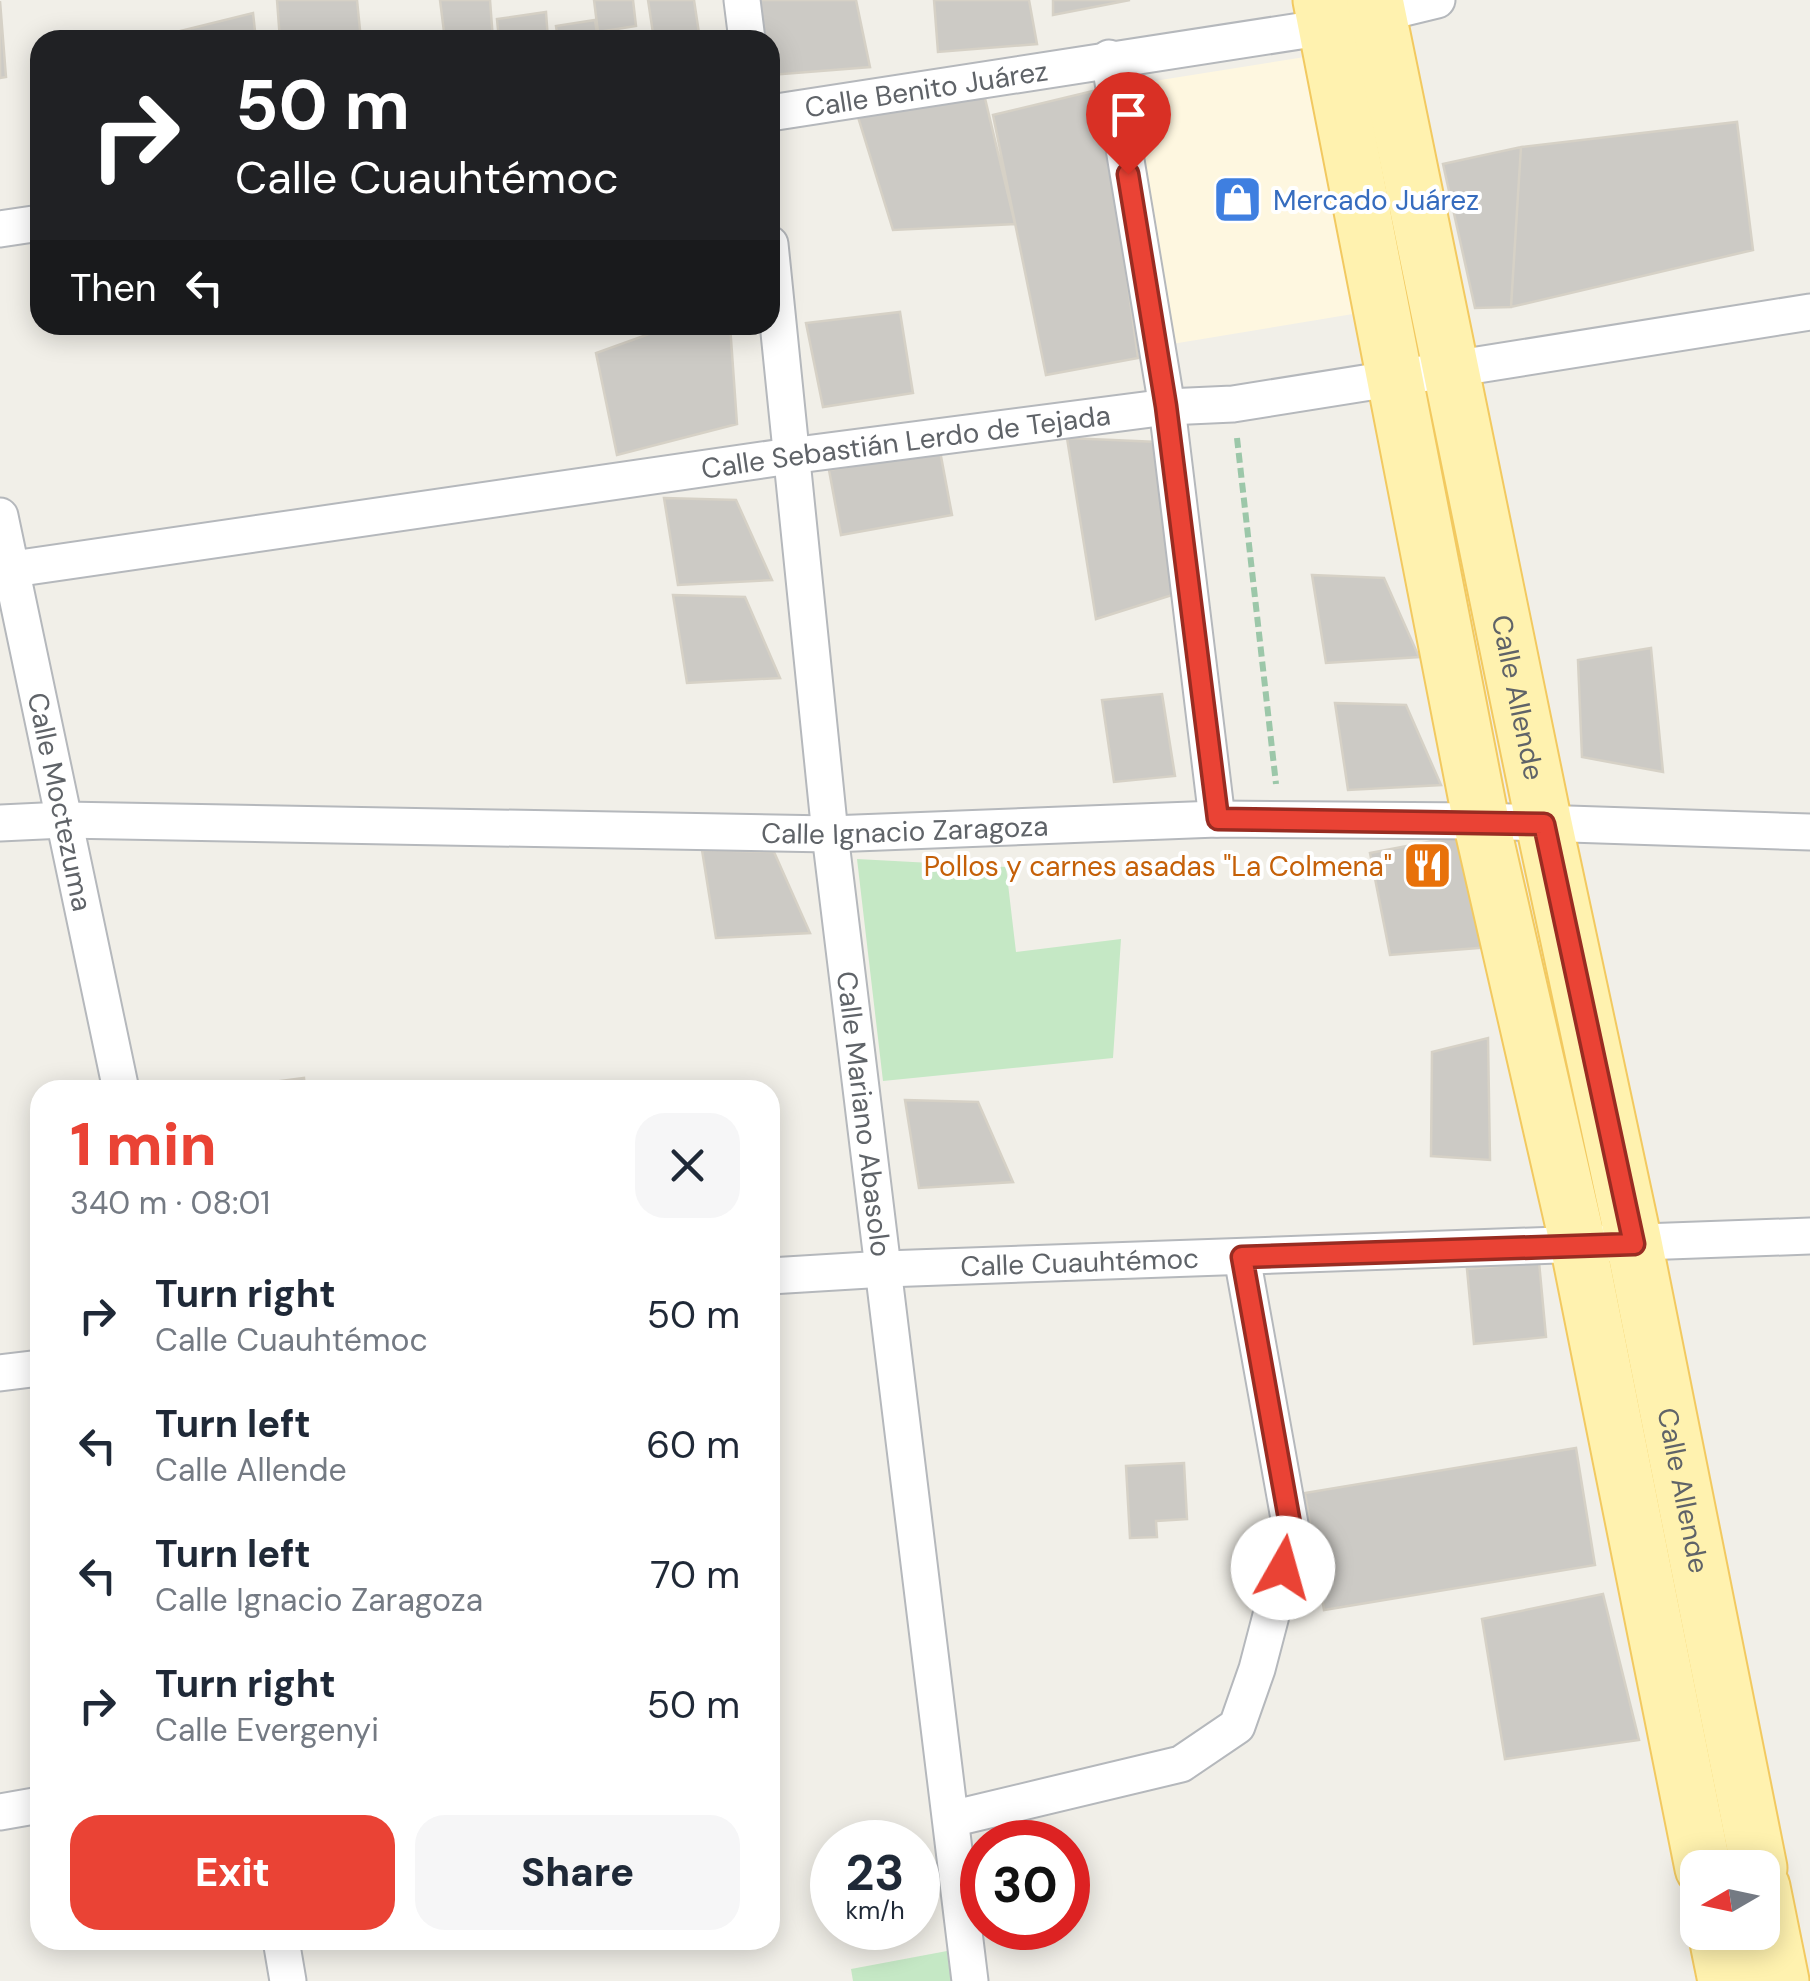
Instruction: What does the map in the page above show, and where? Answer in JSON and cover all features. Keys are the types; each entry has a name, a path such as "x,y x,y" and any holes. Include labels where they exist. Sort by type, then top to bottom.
{"main road":[{"name":"Calle Allende","path":"1377,8 1634,1244 1754,1850"},
{"name":"Calle Allende","path":"1324,13 1481,821 1578,1244 1699,1850"},
{"path":"1720,1950 1726,1981"},
{"path":"1775,1950 1781,1981"}],"street":[{"path":"742,0 746,30"},
{"name":"Calle Benito Juárez","path":"780,111 1109,58 1324,13 1437,0"},
{"path":"1109,58 1166,406 1218,819"},
{"path":"0,229 30,224"},
{"name":"Calle Sebastián Lerdo de Tejada","path":"5,570 790,456 1166,406 1233,404 1810,312"},
{"name":"Calle Mariano Abasolo","path":"779,335 830,834 970,1981"},
{"name":"Calle Moctezuma","path":"0,516 5,570 64,820 119,1080"},
{"name":"Calle Ignacio Zaragoza","path":"0,823 64,820 830,834 1218,819 1481,821 1810,832"},
{"name":"Calle Cuauhtémoc","path":"780,1275 1810,1236"},
{"path":"951,1819 1181,1764 1236,1726 1257,1669 1292,1535 1242,1257"},
{"path":"0,1372 30,1369"},
{"path":"0,1812 30,1806"},
{"path":"283,1950 288,1981"}],"path":[{"path":"1233,404 1280,820"}],"shaded area":[{"name":"Mercado Juárez","path":"1311,56 1353,314 1166,345 1123,86"}],"green space":[{"path":"857,859 1006,867 1016,952 1121,939 1113,1058 883,1081"},
{"path":"947,1951 951,1981 853,1981 851,1969"}],"building":[{"path":"277,0 357,0 360,30 279,30"},
{"path":"440,0 490,0 492,30 444,30"},
{"path":"594,0 633,0 636,26 598,30"},
{"path":"648,0 694,0 698,30 652,30"},
{"path":"756,0 856,0 870,67 780,74 780,30 762,30"},
{"path":"934,0 1029,0 1037,44 938,52"},
{"path":"1053,0 1130,0 1053,15"},
{"path":"0,1 6,77 0,78"},
{"path":"546,12 547,30 498,30 497,19"},
{"path":"253,13 255,30 184,30"},
{"path":"595,20 596,30 557,30 556,26"},
{"path":"1101,89 1138,358 1046,375 993,115"},
{"path":"983,90 1015,224 893,230 858,117"},
{"path":"1737,122 1753,250 1511,307 1521,147"},
{"path":"1521,147 1511,307 1475,308 1443,164"},
{"path":"900,312 913,393 823,407 806,323"},
{"path":"646,335 731,335 737,424 617,455 596,353"},
{"path":"1067,438 1158,442 1182,592 1096,619"},
{"path":"940,451 952,515 841,535 829,470"},
{"path":"664,498 736,500 772,580 678,585"},
{"path":"1312,575 1384,578 1419,657 1326,663"},
{"path":"673,595 745,597 780,678 687,683"},
{"path":"1651,648 1663,772 1582,757 1578,660"},
{"path":"1162,694 1175,776 1114,782 1102,700"},
{"path":"1335,703 1406,705 1441,785 1348,790"},
{"path":"1465,835 1490,947 1390,955 1370,853"},
{"path":"702,850 774,852 810,933 716,938"},
{"path":"1488,1038 1490,1160 1431,1156 1432,1052"},
{"path":"905,1100 978,1102 1013,1182 919,1188"},
{"path":"1539,1262 1546,1337 1474,1344 1467,1269"},
{"path":"1576,1448 1595,1565 1324,1610 1305,1493"},
{"path":"1184,1463 1187,1519 1156,1521 1157,1537 1130,1538 1126,1466"},
{"path":"1603,1594 1639,1740 1505,1759 1482,1619"}],"place":[{"name":"Mercado Juárez","path":"1238,200"},
{"name":"Pollos y carnes asadas \"La Colmena\"","path":"1427,866"}],"route":[{"path":"1128,174 1166,406 1218,819 1544,824 1634,1244 1242,1257 1292,1535 1283,1568"}]}
